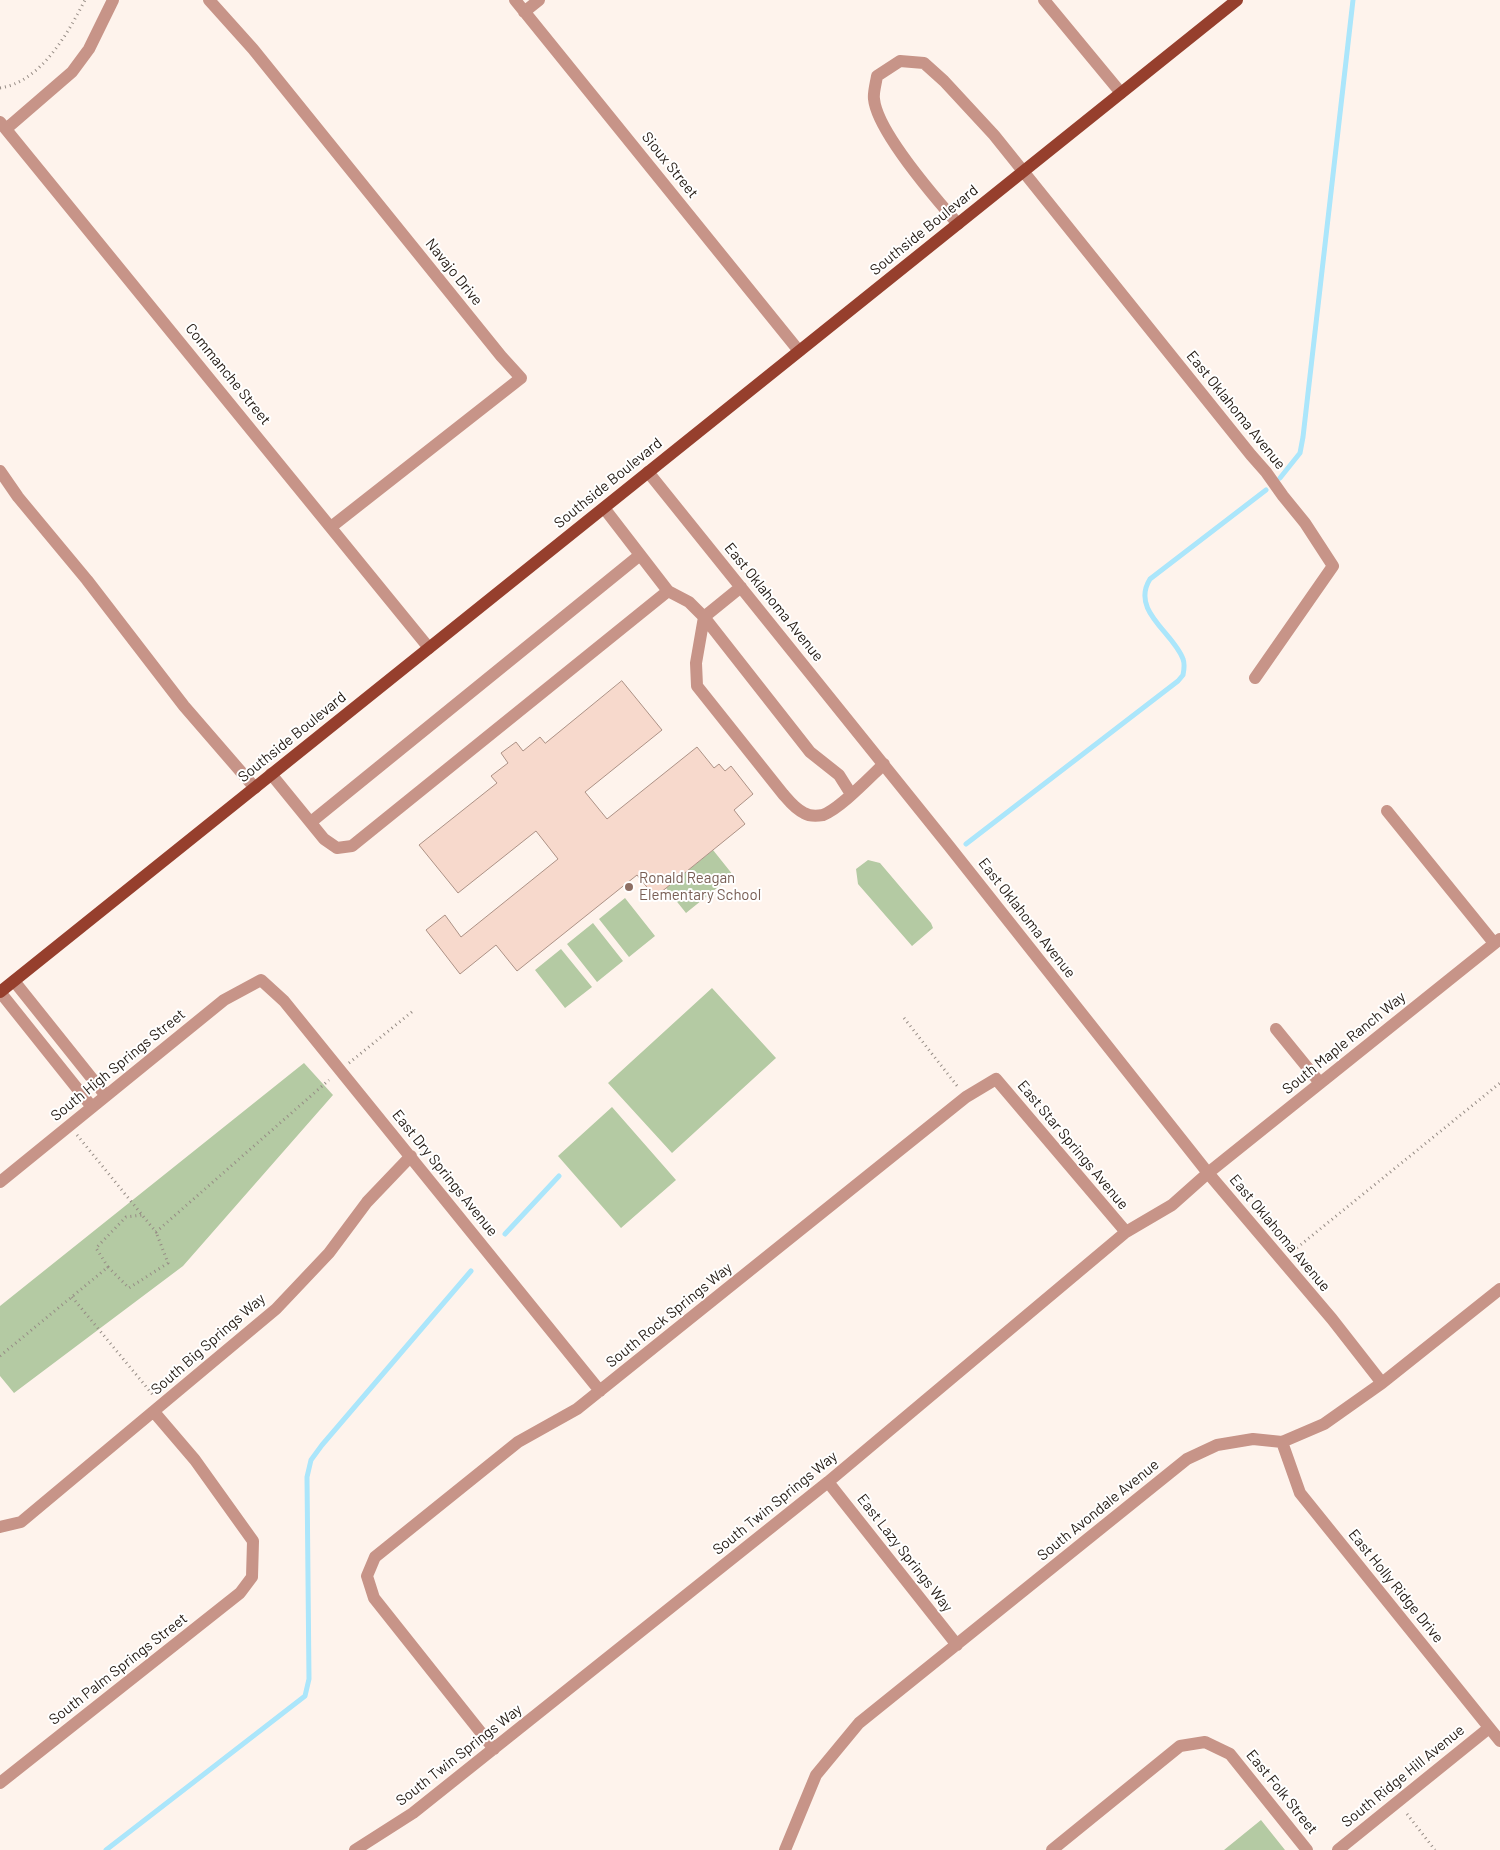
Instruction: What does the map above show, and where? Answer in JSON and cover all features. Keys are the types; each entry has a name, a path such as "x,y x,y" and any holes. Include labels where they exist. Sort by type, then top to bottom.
{"main road":[{"name":"Southside Boulevard","path":"0,992 1237,0"}],"street":[{"path":"3,126 72,72 90,49 113,0"},
{"name":"Navajo Drive","path":"209,0 253,49 501,356 521,378 331,527"},
{"name":"Sioux Street","path":"515,0 799,351"},
{"path":"524,12 539,0"},
{"path":"1044,0 1121,94"},
{"path":"958,224 940,204 885,130 874,99 877,76 900,61 924,63 944,81 988,128 1023,172"},
{"name":"Commanche Street","path":"3,126 429,648"},
{"name":"East Oklahoma Avenue","path":"1023,172 1266,472 1305,524 1333,566 1254,678"},
{"path":"0,471 184,706 254,788"},
{"name":"East Oklahoma Avenue","path":"648,472 884,764 1208,1173 1283,1260 1382,1383"},
{"path":"604,508 668,591 689,602 704,618 810,752 839,776 851,794"},
{"path":"311,822 640,555"},
{"path":"741,587 704,618 696,663 696,686 783,794 796,809 805,814 813,816 824,814 851,794 884,764"},
{"path":"271,774 324,839 337,848 352,846 668,591"},
{"path":"1387,811 1497,941"},
{"name":"South Maple Ranch Way","path":"1208,1173 1497,941"},
{"name":"East Dry Springs Avenue","path":"261,980 284,1001 600,1391"},
{"name":"South High Springs Street","path":"0,1182 224,1000 261,980"},
{"path":"14,981 106,1096"},
{"path":"0,992 92,1107"},
{"path":"1276,1029 1320,1083"},
{"name":"South Rock Springs Way","path":"494,1749 374,1598 367,1576 375,1557 518,1442 577,1410 966,1098 996,1079"},
{"name":"East Star Springs Avenue","path":"996,1079 1126,1232"},
{"name":"South Big Springs Way","path":"1,1528 21,1522 158,1409 276,1308 329,1253 368,1202 411,1156"},
{"name":"South Twin Springs Way","path":"355,1850 413,1813 494,1749 828,1482 1126,1232 1172,1205 1208,1173"},
{"name":"South Avondale Avenue","path":"786,1850 816,1774 859,1723 1187,1459 1217,1445 1252,1439 1282,1442 1324,1424 1382,1383 1500,1289"},
{"name":"South Palm Springs Street","path":"0,1783 240,1593 252,1577 253,1541 158,1409"},
{"name":"East Holly Ridge Drive","path":"1282,1442 1300,1493 1500,1741"},
{"name":"East Lazy Springs Way","path":"828,1482 957,1645"},
{"name":"South Ridge Hill Avenue","path":"1338,1850 1490,1728"},
{"name":"East Folk Street","path":"1052,1850 1180,1746 1205,1742 1230,1754 1307,1850"}],"path":[{"path":"0,88 28,76 61,44 84,0"},
{"path":"156,1232 340,1070 413,1011"},
{"path":"904,1018 966,1098"},
{"path":"1283,1260 1500,1083"},
{"path":"70,1126 156,1232 168,1264 129,1288 108,1267 96,1248 126,1217 142,1215"},
{"path":"0,1356 108,1267"},
{"path":"72,1297 158,1409"},
{"path":"1407,1814 1435,1850"}],"green space":[{"path":"713,850 733,875 686,913 666,888"},
{"path":"868,860 880,863 931,923 933,928 912,946 858,884 856,869"},
{"path":"625,898 655,936 629,957 599,919"},
{"path":"593,923 623,961 597,982 567,944"},
{"path":"561,949 592,987 565,1008 535,970"},
{"path":"712,988 776,1058 672,1153 608,1083"},
{"path":"304,1063 333,1095 183,1266 14,1393 0,1376 0,1306"},
{"path":"612,1107 676,1180 621,1228 558,1156"},
{"path":"1261,1820 1285,1850 1224,1850"}],"building":[{"path":"622,681 662,730 585,792 607,819 697,747 714,768 719,764 725,771 731,766 753,794 734,810 745,824 655,897 637,875 517,971 496,945 460,974 426,930 445,915 461,937 558,859 536,831 458,893 419,845 497,783 491,776 508,763 501,753 516,742 523,751 540,737 545,743"}],"waterway":[{"path":"1280,478 1300,453 1303,437 1353,0"},
{"path":"966,844 1178,681 1183,675 1184,661 1178,649 1149,612 1145,601 1145,591 1150,579 1266,490"},
{"path":"505,1234 559,1176"},
{"path":"106,1850 305,1696 309,1679 307,1477 311,1460 471,1271"}],"place":[{"name":"Ronald Reagan Elementary School","path":"629,887"}]}
